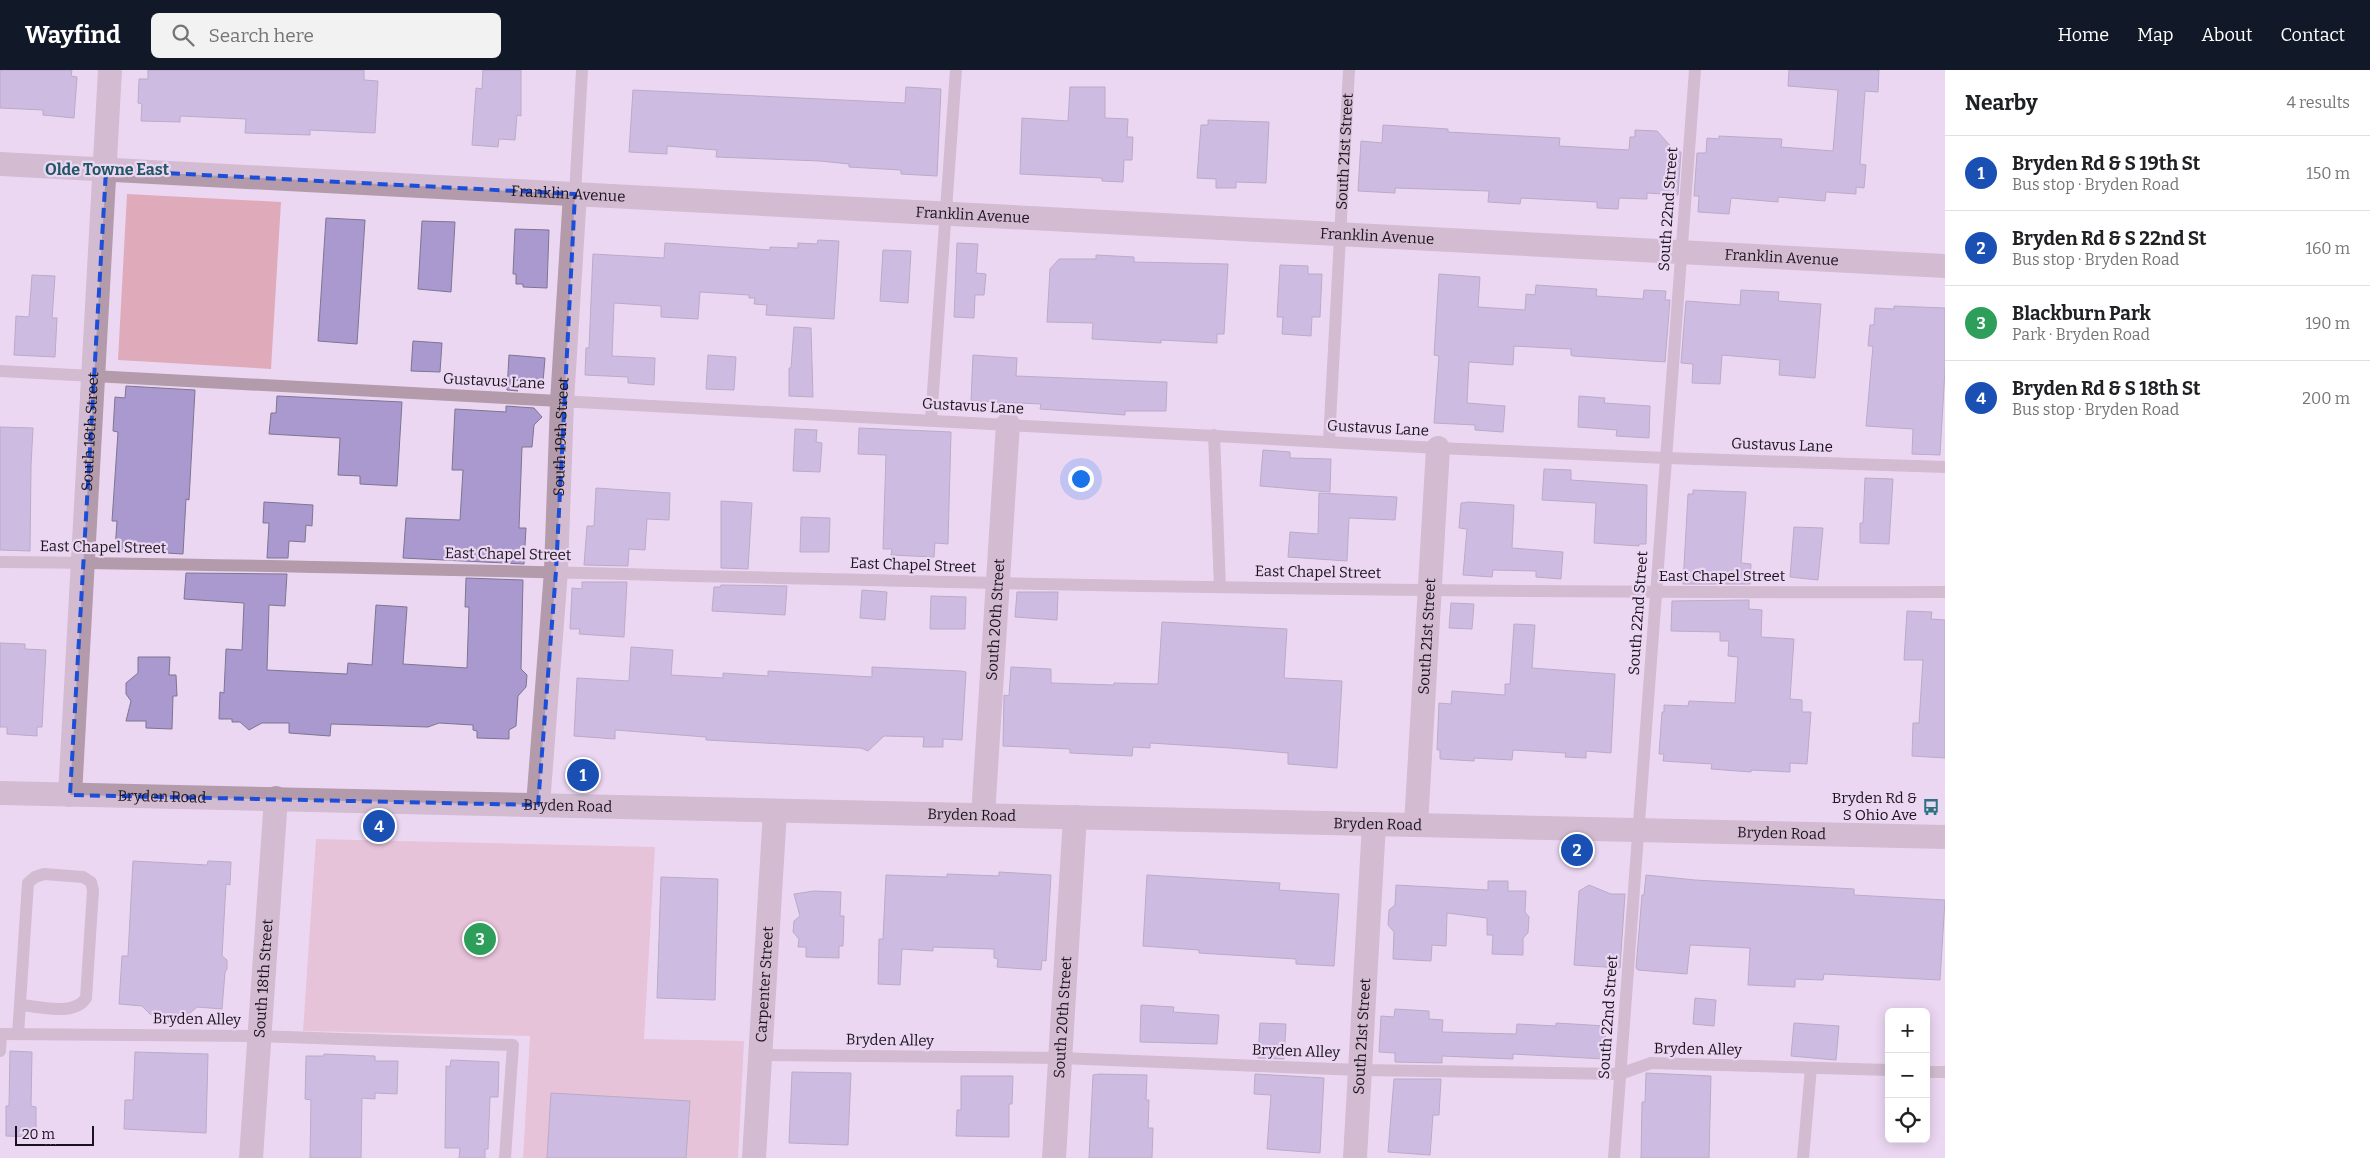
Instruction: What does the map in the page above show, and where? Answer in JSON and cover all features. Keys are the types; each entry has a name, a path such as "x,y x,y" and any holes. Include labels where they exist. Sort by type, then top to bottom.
{"street":[{"name":"South 18th Street","path":"70,795 106,170 110,70"},
{"name":"Franklin Avenue","path":"0,164 1945,266"},
{"name":"South 19th Street","path":"538,805 556,571 562,402 575,194"},
{"name":"South 20th Street","path":"983,815 1008,424"},
{"name":"South 21st Street","path":"1416,825 1438,448"},
{"name":"Bryden Road","path":"0,793 1945,837"},
{"name":"South 18th Street","path":"251,1158 276,798"},
{"name":"Carpenter Street","path":"754,1158 775,811"},
{"name":"South 20th Street","path":"1054,1158 1075,817"},
{"name":"South 21st Street","path":"1355,1158 1374,824"}],"lane":[{"name":"South 19th Street","path":"575,194 582,70"},
{"path":"931,420 944,213 956,70"},
{"name":"South 21st Street","path":"1329,442 1349,70"},
{"name":"South 22nd Street","path":"1614,1158 1694,70"},
{"name":"Gustavus Lane","path":"0,371 1438,448 1945,467"},
{"path":"1214,435 1220,586"},
{"name":"East Chapel Street","path":"0,562 556,571 997,584 1656,593 1945,592"},
{"path":"18,1034 28,883 35,877 44,874 84,877 90,882 93,890 86,998 82,1004 72,1009 20,1005"},
{"path":"0,1051 1,1034"},
{"name":"Bryden Alley","path":"1,1034 258,1036 513,1046 504,1158"},
{"name":"Bryden Alley","path":"760,1055 1060,1058 1360,1070 1620,1074 1651,1062 1885,1070"},
{"path":"1803,1158 1810,1068"},
{"path":"1930,1072 1945,1072"}],"highlighted area":[{"path":"106,170 575,194 556,571 538,805 70,795"}],"shaded area":[{"path":"127,194 281,202 271,369 118,360"},
{"path":"316,839 655,847 644,1039 744,1041 738,1158 523,1158 530,1036 303,1031"}],"building":[{"path":"0,70 72,70 71,76 77,77 74,118 43,115 43,110 0,108"},
{"path":"148,70 364,70 364,80 378,81 375,133 310,130 310,135 245,133 246,119 180,116 180,122 141,121 142,104 138,103 139,79 148,79"},
{"path":"483,70 521,70 521,116 517,115 515,140 499,139 498,147 472,145 476,88 482,89"},
{"path":"1789,70 1879,70 1878,92 1865,91 1860,164 1866,165 1864,188 1856,187 1856,194 1826,192 1825,201 1778,197 1778,202 1731,198 1729,214 1698,212 1699,196 1694,196 1697,153 1706,153 1707,138 1719,139 1719,136 1782,139 1781,147 1833,151 1838,90 1788,86"},
{"path":"906,87 941,89 937,176 901,174 901,170 849,167 849,164 820,161 716,157 717,150 667,146 667,154 629,152 633,90 905,103"},
{"path":"1070,87 1105,87 1105,118 1128,119 1127,137 1133,137 1132,160 1124,160 1123,182 1102,181 1102,178 1020,174 1022,118 1068,121"},
{"path":"1208,120 1269,122 1266,183 1236,182 1236,188 1216,188 1216,179 1197,178 1201,125 1208,125"},
{"path":"1383,125 1448,129 1448,132 1560,138 1559,146 1629,150 1630,137 1635,137 1635,130 1657,131 1675,151 1681,152 1678,195 1647,193 1647,199 1619,198 1618,209 1597,208 1597,202 1521,198 1520,204 1488,202 1489,191 1395,188 1395,193 1358,191 1361,141 1382,143"},
{"path":"326,218 365,220 357,344 318,341"},
{"path":"422,221 455,222 451,292 418,289"},
{"path":"515,229 549,230 547,288 523,287 523,284 516,284 516,274 513,274"},
{"path":"818,240 839,241 834,319 766,315 767,305 754,304 755,298 749,298 749,295 700,292 698,319 661,317 661,306 614,303 612,356 655,358 654,385 628,383 628,377 585,375 586,348 589,348 593,254 664,258 665,243 770,250 770,247 798,248 798,243 817,244"},
{"path":"957,243 978,244 976,273 986,274 984,295 975,295 974,318 954,317"},
{"path":"883,250 911,251 908,303 880,301"},
{"path":"1096,255 1134,257 1134,262 1228,264 1224,334 1217,334 1217,343 1161,340 1161,343 1092,339 1093,323 1047,322 1050,269 1059,259 1096,259"},
{"path":"1280,265 1308,266 1308,274 1322,274 1320,317 1312,317 1311,336 1282,334 1283,317 1277,317"},
{"path":"1439,274 1480,277 1478,307 1525,310 1526,294 1535,295 1536,285 1597,289 1596,296 1643,299 1644,290 1666,291 1665,300 1670,300 1665,362 1573,356 1571,355 1571,349 1514,346 1513,365 1469,362 1467,403 1505,406 1503,432 1475,430 1475,425 1434,423 1439,356 1434,355"},
{"path":"32,275 55,276 52,318 57,318 55,357 14,355 16,316 29,317"},
{"path":"1741,290 1779,292 1778,301 1821,304 1815,378 1779,375 1780,360 1722,355 1720,384 1692,383 1693,364 1681,363 1686,301 1740,305"},
{"path":"1894,306 1945,308 1945,370 1940,455 1912,454 1913,429 1866,426 1873,346 1868,346 1870,325 1874,325 1875,308 1894,309"},
{"path":"794,327 811,328 813,397 789,396 789,368 791,368"},
{"path":"413,341 442,343 440,372 411,371"},
{"path":"509,355 545,358 543,382 509,380 518,391 507,390"},
{"path":"708,355 736,357 734,390 706,389"},
{"path":"973,355 1017,358 1016,376 1167,382 1166,411 1125,411 1125,415 1040,409 1041,404 971,401"},
{"path":"126,386 195,390 189,500 186,499 183,554 115,550 117,521 112,521 118,432 113,431 115,397 125,398"},
{"path":"277,396 402,402 397,486 360,484 360,476 338,475 340,438 269,434 271,413 276,413"},
{"path":"1579,396 1605,398 1604,403 1650,406 1649,438 1616,436 1617,430 1578,427"},
{"path":"506,406 534,408 542,417 534,425 532,447 522,447 519,528 526,528 524,564 403,558 406,518 460,520 463,470 452,470 455,409 506,412"},
{"path":"0,427 33,428 30,551 0,550"},
{"path":"859,428 951,432 948,544 935,543 934,557 891,555 892,549 883,549 886,455 858,454"},
{"path":"795,429 817,430 816,442 822,443 820,472 793,471"},
{"path":"1263,450 1290,452 1290,458 1331,459 1330,492 1260,486"},
{"path":"1544,469 1571,470 1571,480 1647,485 1646,544 1639,544 1639,546 1594,543 1596,503 1542,500"},
{"path":"1865,478 1893,479 1889,544 1860,543 1860,523 1863,523"},
{"path":"596,488 670,493 669,520 647,519 645,550 629,549 628,566 584,565 587,526 594,526"},
{"path":"1693,490 1746,492 1741,563 1751,564 1750,584 1683,584 1688,494 1693,494"},
{"path":"1319,493 1397,497 1395,520 1349,518 1347,561 1288,557 1290,532 1318,534"},
{"path":"721,501 752,503 748,569 721,568"},
{"path":"264,502 313,505 312,526 306,525 305,542 289,541 288,558 267,558 269,523 263,523"},
{"path":"1461,503 1514,505 1512,548 1563,552 1561,579 1536,577 1536,571 1493,570 1492,577 1463,575 1467,529 1459,528"},
{"path":"801,517 830,518 829,552 800,552"},
{"path":"1794,527 1823,528 1818,580 1790,577"},
{"path":"186,573 287,574 285,606 269,605 267,670 347,674 348,663 372,665 376,605 407,607 403,664 467,668 469,607 465,607 466,578 523,580 521,669 527,675 526,687 518,696 516,726 509,730 509,739 477,738 477,731 473,730 473,725 439,723 428,727 331,724 330,736 289,733 289,723 262,723 249,730 240,722 232,722 232,719 219,719 220,692 224,693 226,649 242,650 244,603 184,599"},
{"path":"582,582 627,582 624,637 579,634 580,629 570,629 572,588 582,589"},
{"path":"721,585 787,586 785,615 712,611 714,587 720,587"},
{"path":"862,590 887,592 885,620 860,618"},
{"path":"1017,592 1058,592 1057,620 1015,617"},
{"path":"931,596 966,597 965,629 930,629"},
{"path":"1749,600 1749,609 1762,610 1761,637 1794,639 1790,699 1802,700 1802,712 1811,712 1807,764 1790,763 1790,772 1751,770 1751,772 1711,769 1712,764 1663,761 1664,754 1659,754 1664,705 1688,706 1689,701 1735,703 1738,657 1728,656 1729,641 1720,641 1720,632 1671,631 1672,601"},
{"path":"1451,603 1474,604 1472,629 1449,628"},
{"path":"1907,611 1932,612 1931,619 1945,620 1945,758 1912,756 1913,723 1919,723 1923,660 1904,660"},
{"path":"1162,622 1287,629 1284,678 1342,681 1337,768 1288,764 1288,753 1230,748 1150,743 1150,748 1133,747 1132,756 1070,753 1070,749 1003,746 1004,695 1009,696 1011,667 1051,669 1051,683 1158,684"},
{"path":"1514,624 1535,625 1532,668 1615,674 1611,753 1586,751 1586,758 1565,757 1566,753 1513,750 1512,760 1474,758 1474,761 1440,759 1440,750 1437,750 1439,703 1451,704 1452,691 1505,695 1505,684 1510,684"},
{"path":"0,643 25,644 25,649 46,650 42,727 37,727 37,736 7,734 7,727 0,727"},
{"path":"631,647 673,650 671,675 723,678 723,673 768,676 768,671 872,677 872,667 966,672 962,740 943,739 943,747 923,747 924,737 884,736 868,751 861,748 706,740 706,737 615,730 615,739 574,736 577,678 629,681"},
{"path":"138,657 170,657 169,675 176,675 177,696 173,696 172,729 146,728 146,721 126,721 131,701 126,694 126,683 138,673"},
{"path":"133,861 207,865 208,861 231,862 230,885 226,884 222,956 227,960 227,969 225,972 222,1009 197,1007 189,1014 170,1022 150,1014 142,1006 119,1004 122,956 128,956"},
{"path":"999,872 1051,875 1046,961 1042,960 1041,970 997,967 998,959 994,958 994,949 933,947 933,951 902,949 900,985 878,984 879,939 883,939 886,875 947,877 947,874 999,876"},
{"path":"1147,875 1280,883 1279,890 1339,894 1334,966 1296,964 1296,959 1199,953 1199,950 1143,946"},
{"path":"1646,875 1695,880 1854,889 1854,895 1945,900 1940,980 1824,974 1823,980 1795,979 1795,987 1748,985 1750,948 1690,945 1687,974 1638,970 1636,968 1642,895 1644,895"},
{"path":"661,877 718,879 715,1000 657,998"},
{"path":"1488,881 1508,881 1508,891 1526,891 1525,912 1529,917 1528,933 1523,938 1523,955 1492,954 1493,935 1487,935 1487,918 1447,913 1446,946 1432,945 1431,961 1393,959 1394,932 1388,925 1389,910 1395,905 1396,885 1488,890"},
{"path":"1589,885 1611,894 1625,894 1620,968 1574,965 1579,891"},
{"path":"814,891 841,892 840,916 844,916 843,946 839,946 839,958 806,957 806,947 798,947 799,939 793,932 794,921 800,916 794,894"},
{"path":"1695,998 1716,1000 1714,1026 1693,1024"},
{"path":"1141,1005 1174,1007 1173,1012 1219,1015 1217,1044 1140,1042"},
{"path":"1395,1009 1429,1011 1429,1019 1443,1020 1442,1032 1516,1034 1517,1024 1556,1026 1556,1023 1606,1026 1604,1059 1513,1054 1513,1059 1442,1056 1442,1063 1395,1062 1395,1053 1379,1052 1381,1016 1394,1017"},
{"path":"1260,1023 1286,1024 1284,1059 1258,1058"},
{"path":"1794,1023 1839,1026 1836,1060 1791,1056"},
{"path":"10,1051 32,1052 31,1106 36,1107 36,1137 6,1136 6,1106 9,1106"},
{"path":"135,1052 208,1054 206,1133 124,1129 125,1100 133,1100"},
{"path":"324,1054 375,1056 375,1061 398,1061 397,1094 375,1093 375,1099 362,1098 361,1158 310,1158 311,1100 305,1099 306,1056 324,1056"},
{"path":"451,1060 499,1062 498,1097 490,1097 488,1149 485,1149 485,1158 459,1158 460,1148 445,1148 446,1066 450,1067"},
{"path":"792,1072 851,1073 848,1145 789,1143"},
{"path":"1646,1073 1711,1076 1709,1158 1641,1158 1642,1102 1645,1102"},
{"path":"1255,1074 1324,1078 1320,1153 1267,1149 1271,1095 1254,1094"},
{"path":"1093,1075 1147,1075 1146,1100 1149,1100 1148,1128 1153,1128 1152,1158 1089,1158"},
{"path":"961,1076 1013,1076 1012,1104 1009,1104 1009,1137 956,1136 957,1110 961,1110"},
{"path":"1394,1079 1441,1079 1439,1115 1433,1115 1430,1155 1388,1152"},
{"path":"551,1093 690,1101 686,1158 547,1158"}],"place":[{"name":"Bryden Rd & S 19th St","path":"583,775"},
{"name":"Bryden Rd & S Ohio Ave","path":"1931,807"},
{"name":"Bryden Rd & S 18th St","path":"379,826"},
{"name":"Bryden Rd & S 22nd St","path":"1577,850"},
{"name":"Blackburn Park","path":"480,939"}],"district":[{"name":"Olde Towne East","path":"107,169"}]}
